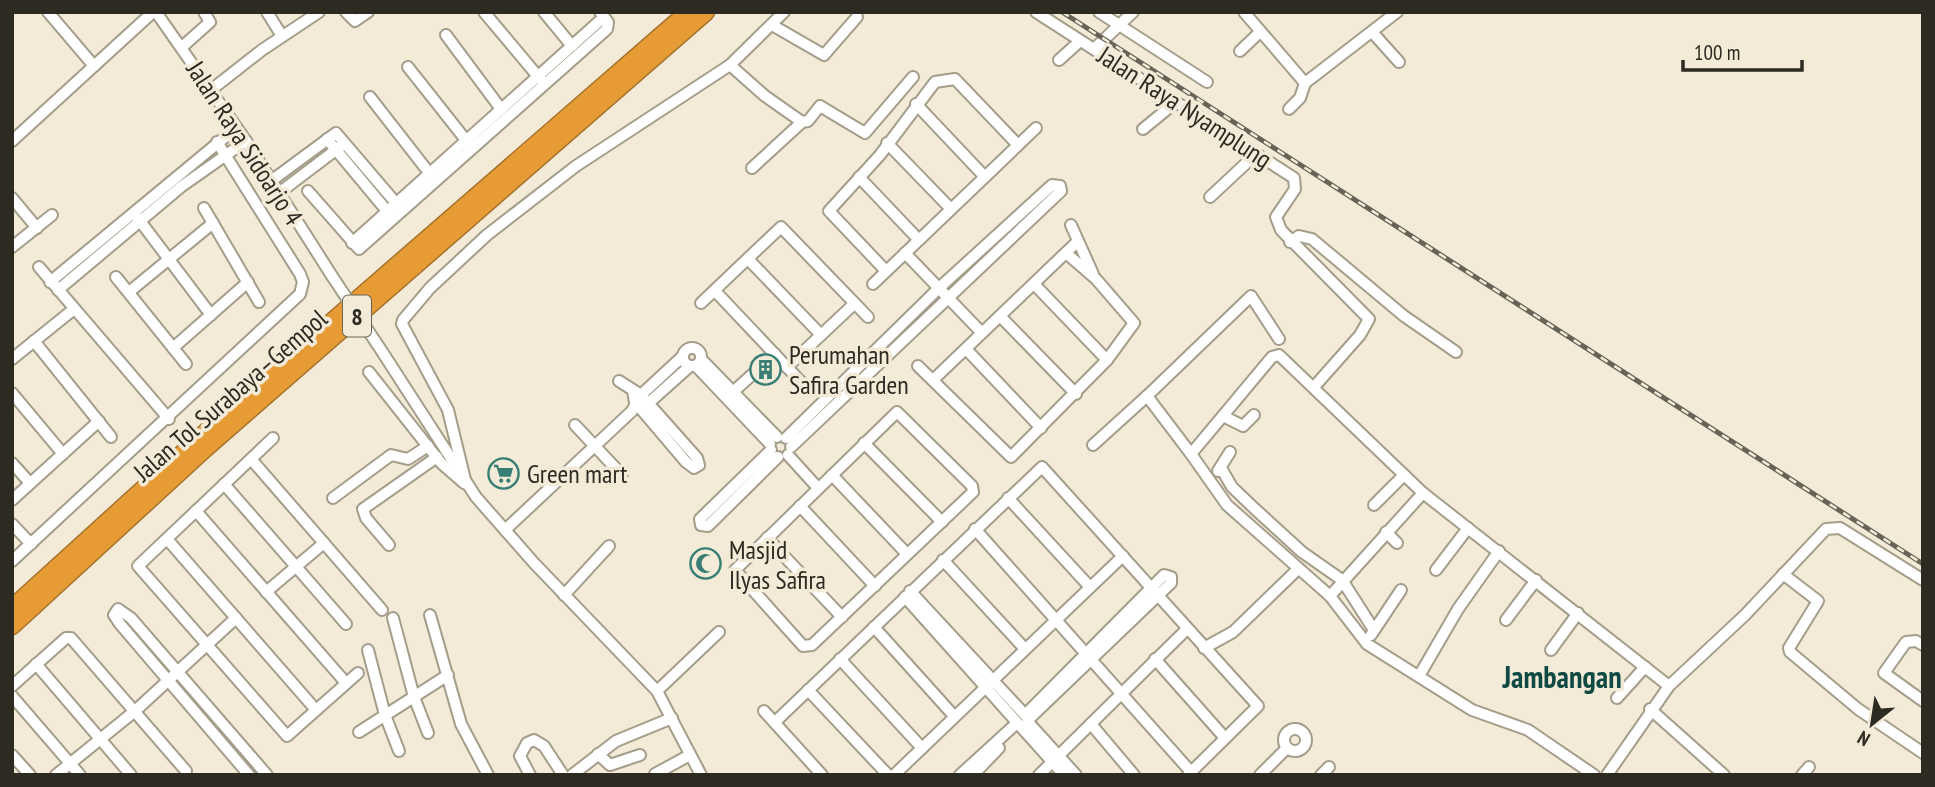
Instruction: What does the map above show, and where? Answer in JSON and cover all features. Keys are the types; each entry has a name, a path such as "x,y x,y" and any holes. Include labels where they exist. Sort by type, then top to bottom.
{"highway":[{"name":"Jalan Tol Surabaya–Gempol","path":"12,608 229,411 688,12"},
{"name":"Jalan Tol Surabaya–Gempol","path":"12,626 205,448 706,12"}],"street":[{"path":"48,12 94,66"},
{"path":"12,141 155,12"},
{"name":"Jalan Raya Sidoarjo 4","path":"155,12 246,141 466,484"},
{"path":"182,47 210,22 204,12"},
{"path":"267,12 282,36"},
{"path":"211,90 282,36 319,12"},
{"path":"346,12 355,21 368,12"},
{"path":"484,12 542,81"},
{"path":"544,12 572,46"},
{"path":"466,484 448,411 402,324 403,320 430,288 487,235 576,166 730,65 784,12"},
{"name":"Jalan Raya Nyamplung","path":"1037,12 1296,181 1295,189 1277,221 1290,242"},
{"path":"1099,12 1207,82"},
{"path":"1094,49 1133,12"},
{"path":"1244,12 1305,83"},
{"path":"1289,109 1300,98 1305,83 1397,12"},
{"path":"308,191 359,249 430,174 470,145 501,109 542,81 602,15 609,24 607,29 542,81 395,212"},
{"path":"771,26 824,55 857,17"},
{"path":"1240,51 1260,32"},
{"path":"1373,33 1399,62"},
{"path":"446,35 501,109"},
{"path":"1059,60 1080,41"},
{"path":"730,65 765,96 802,122"},
{"path":"408,67 470,145"},
{"path":"752,167 802,122 808,121 821,106 865,133 913,77"},
{"path":"886,271 830,213 832,204 859,177 937,80 952,78 1018,145"},
{"path":"370,97 430,174"},
{"path":"1143,129 1176,102"},
{"path":"916,104 985,177"},
{"path":"54,286 134,212 236,128"},
{"path":"873,284 1036,128"},
{"path":"271,181 336,133 395,212"},
{"path":"327,139 395,212"},
{"path":"54,286 141,221 182,186 246,141"},
{"path":"12,561 169,419 291,304 302,288 300,274 285,248 217,142"},
{"path":"279,193 346,143"},
{"path":"887,143 951,209"},
{"path":"1209,197 1256,154"},
{"path":"859,177 919,240"},
{"path":"939,288 780,447 708,526 701,525 700,519 780,447 950,299 1061,190 1058,184 1052,185 939,288"},
{"path":"12,198 37,228"},
{"path":"204,208 260,302"},
{"path":"134,212 211,315"},
{"path":"12,247 52,215"},
{"path":"129,292 213,223"},
{"path":"1071,225 1096,279"},
{"path":"701,303 781,227 868,317"},
{"path":"1314,387 1360,335 1369,319 1290,242 1299,236 1312,239 1404,316 1456,352"},
{"path":"933,380 1077,242"},
{"path":"905,253 982,333"},
{"path":"918,366 1008,457 1076,394 1107,360 1134,321 1096,279 1066,253"},
{"path":"748,259 821,335"},
{"path":"39,267 169,419"},
{"path":"116,277 186,365"},
{"path":"173,348 248,282"},
{"path":"1034,284 1107,360"},
{"path":"715,290 802,383"},
{"path":"1093,445 1248,299 1279,339"},
{"path":"787,367 854,304"},
{"path":"13,357 74,309"},
{"path":"1000,316 1076,394"},
{"path":"34,341 111,437"},
{"path":"966,349 1041,428"},
{"path":"734,391 775,354"},
{"path":"1191,454 1230,420 1272,357 1281,358 1423,493 1669,686"},
{"path":"505,530 638,402 692,361"},
{"path":"692,361 734,391 780,447"},
{"path":"692,361 818,488"},
{"path":"369,372 451,475 466,484 564,595 657,691 701,775"},
{"path":"619,381 686,462 694,468 699,466 697,458 638,402"},
{"path":"12,393 63,454"},
{"path":"1147,396 1191,454 1216,473 1233,498 1276,539 1337,588 1371,636 1423,669 1472,710 1528,730 1594,775"},
{"path":"900,412 974,490 842,617 811,645 803,646 735,571 832,474 895,413 900,412"},
{"path":"1230,420 1243,426 1254,415"},
{"path":"12,500 99,421"},
{"path":"575,425 622,475"},
{"path":"273,439 138,566 287,736 358,673"},
{"path":"864,443 942,522"},
{"path":"333,498 391,455 408,459 428,446"},
{"path":"1216,473 1230,452"},
{"path":"389,545 366,519 363,509 437,457"},
{"path":"251,459 382,610"},
{"path":"12,463 30,483"},
{"path":"775,722 975,529 1044,467 1258,706 1189,773 1123,692 975,529"},
{"path":"1216,473 1233,498 1276,539 1297,570 1337,588 1371,636"},
{"path":"832,474 907,554"},
{"path":"1374,505 1404,475"},
{"path":"224,484 346,624"},
{"path":"1337,588 1423,493"},
{"path":"1008,498 1089,586"},
{"path":"800,506 875,586"},
{"path":"196,511 346,683"},
{"path":"12,524 31,544"},
{"path":"1608,772 1650,709 1669,686 1745,615 1826,529 1833,527 1923,580"},
{"path":"1436,570 1468,528"},
{"path":"1386,532 1398,543"},
{"path":"167,538 316,710"},
{"path":"767,538 842,617"},
{"path":"266,592 324,543"},
{"path":"564,595 609,546"},
{"path":"1423,669 1499,551"},
{"path":"808,690 891,775 1123,556"},
{"path":"943,560 1025,649"},
{"path":"1204,648 1233,632 1297,570"},
{"path":"1783,574 1818,601 1789,648 1790,652 1867,716 1923,753"},
{"path":"1506,620 1536,580"},
{"path":"1371,636 1401,590"},
{"path":"960,775 1022,721 1155,591"},
{"path":"908,594 1055,758 1076,775"},
{"path":"249,775 120,624 114,615 118,609 131,618 267,775"},
{"path":"1551,650 1578,613"},
{"path":"430,615 464,731 488,775"},
{"path":"56,775 135,710 236,618"},
{"path":"393,618 414,696 428,733"},
{"path":"874,627 954,716"},
{"path":"1039,775 1187,629"},
{"path":"657,691 719,632"},
{"path":"12,685 66,638 71,638 186,771"},
{"path":"1923,645 1916,641 1906,642 1884,673 1923,701"},
{"path":"368,650 385,715 399,751"},
{"path":"1155,659 1225,738"},
{"path":"840,660 922,748"},
{"path":"36,664 131,775"},
{"path":"1617,698 1645,667"},
{"path":"359,732 448,675"},
{"path":"12,696 80,775"},
{"path":"1650,709 1724,775"},
{"path":"764,711 822,775"},
{"path":"572,775 632,732 673,718"},
{"path":"974,775 1022,721"},
{"path":"1091,724 1135,775"},
{"path":"530,775 520,757 527,743 534,740 544,746 563,775"},
{"path":"1260,775 1287,748"},
{"path":"598,754 610,765 640,755"},
{"path":"12,755 30,775"},
{"path":"655,774 690,755"},
{"path":"1055,758 1064,775"}],"railway":[{"path":"1062,12 1923,564"}],"place":[{"name":"Perumahan Safira Garden","path":"766,369"},
{"name":"Green mart","path":"504,473"},
{"name":"Masjid Ilyas Safira","path":"706,564"}],"district":[{"name":"Jambangan","path":"1562,676"}]}
